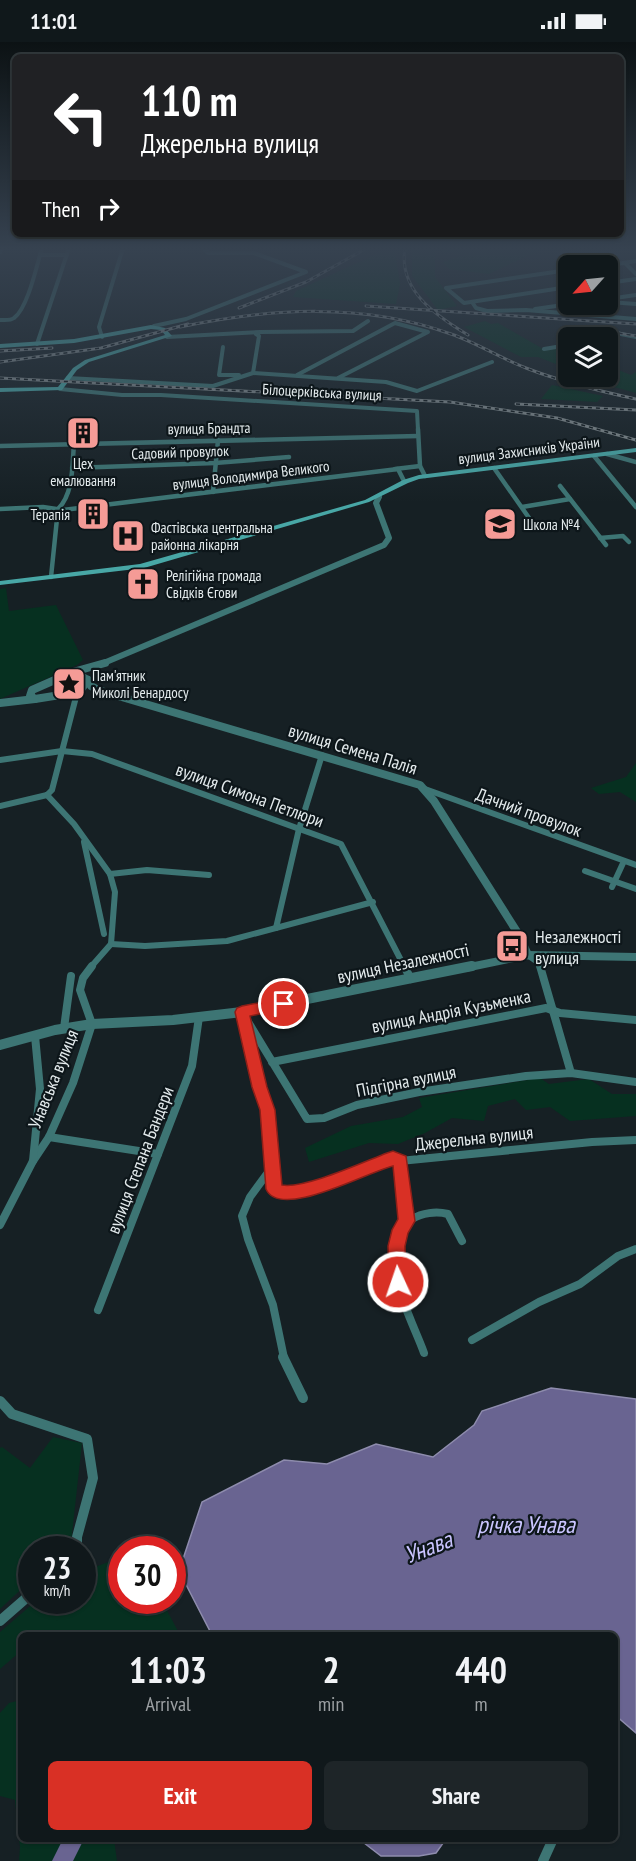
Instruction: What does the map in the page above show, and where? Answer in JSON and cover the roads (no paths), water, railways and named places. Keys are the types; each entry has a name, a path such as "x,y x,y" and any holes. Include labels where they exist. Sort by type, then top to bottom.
{"main road":[{"path":"0,346 37,344 123,333"},
{"path":"0,390 60,389 75,369 87,361 167,337 167,333"},
{"name":"вулиця Захисників України","path":"425,476 636,450"},
{"path":"0,584 141,566 379,497 404,481 425,476"}],"street":[{"path":"37,344 41,333"},
{"path":"101,333 102,337"},
{"path":"167,337 292,333"},
{"path":"297,375 378,333"},
{"path":"338,378 428,333"},
{"path":"618,333 636,337"},
{"path":"250,374 259,336 256,334"},
{"path":"223,347 219,375 297,375 338,378 386,382 417,391 492,362"},
{"path":"544,349 558,347"},
{"path":"68,378 213,386 250,374"},
{"name":"Білоцерківська вулиця","path":"60,389 122,395 161,395 417,411 420,466 425,476"},
{"name":"вулиця Брандта","path":"0,446 418,435"},
{"path":"213,492 218,440"},
{"path":"51,577 58,511 68,494 74,444"},
{"path":"607,454 636,462"},
{"path":"594,456 636,507"},
{"name":"Садовий провулок","path":"72,468 215,463 289,457"},
{"name":"вулиця Володимира Великого","path":"0,509 43,507 58,511 420,466"},
{"path":"494,468 534,525"},
{"path":"398,469 404,481"},
{"path":"560,486 606,545"},
{"path":"0,703 72,672 106,663 388,542 389,537 376,503 379,497"},
{"path":"522,507 570,499"},
{"path":"600,538 623,536 629,542"},
{"path":"0,806 47,795 52,790 78,692 92,666"},
{"path":"72,672 87,679"},
{"name":"вулиця Семена Палія","path":"87,679 91,686 98,690 322,754 414,782 425,789 519,935 528,955 539,963 571,1073"},
{"path":"32,690 30,694 35,699"},
{"name":"вулиця Семена Палія","path":"0,703 98,690"},
{"name":"вулиця Симона Петлюри","path":"0,760 62,751 92,754 341,844 411,979"},
{"path":"276,928 299,829 322,754"},
{"name":"Дачний провулок","path":"425,789 636,865"},
{"path":"47,795 74,824 110,874 115,892 111,944 145,946 227,942 373,902"},
{"path":"83,839 104,934"},
{"path":"613,885 624,861"},
{"path":"110,874 121,871 154,871 209,875"},
{"path":"585,871 613,885 636,889"},
{"name":"Унавська вулиця","path":"0,1225 33,1161 49,1137 73,1083 92,1024 80,990 83,978 111,944"},
{"name":"вулиця Незалежності","path":"0,1044 64,1028 92,1024 242,1012 528,955 636,957"},
{"name":"Унавська вулиця","path":"64,1028 70,976"},
{"name":"вулиця Андрія Кузьменка","path":"272,1062 407,1035 429,1028 546,1008 560,1013 636,1020"},
{"path":"242,1012 260,1087 267,1105 272,1167 255,1189 242,1216 248,1239 273,1305 283,1357 303,1398"},
{"name":"Підгірна вулиця","path":"242,1012 307,1119 324,1118 357,1105 419,1092 526,1076 571,1073 636,1082"},
{"name":"вулиця Степана Бандери","path":"98,1310 192,1066 199,1017"},
{"name":"Унавська вулиця","path":"33,1161 40,1089 35,1036"},
{"path":"49,1137 158,1154"},
{"name":"Джерельна вулиця","path":"272,1167 274,1189 282,1194 349,1176 393,1158 400,1161 559,1145 636,1140"},
{"path":"400,1161 407,1221"},
{"path":"424,1353 403,1302 398,1282 396,1246 400,1230 407,1221 424,1215 445,1213 448,1214 462,1241"},
{"path":"472,1340 539,1302 580,1284 618,1256 636,1249"},
{"path":"0,1401 12,1414 87,1439 93,1478 77,1536"},
{"path":"0,1621 18,1605"},
{"path":"543,1861 552,1842"}],"water":[{"name":"річка Унава","path":"551,1388 636,1399 636,1733 618,1718 618,1632 210,1632 186,1585 186,1550 202,1502 284,1460 327,1464 376,1444 433,1457 474,1425 482,1411"},
{"path":"363,1842 444,1842 436,1853 419,1856 381,1856"}],"waterway":[{"name":"Унава","path":"62,1861 72,1842"}],"railway":[{"path":"0,362 101,348 156,333"},
{"path":"447,333 553,378 636,399"},
{"path":"618,333 636,336"},
{"path":"0,351 52,348"},
{"path":"0,378 450,402 557,418 636,440"},
{"path":"516,404 636,410"}],"place":[{"name":"Цех емалювання","path":"83,433"},
{"name":"Терапія","path":"93,514"},
{"name":"Школа №4","path":"500,524"},
{"name":"Фастівська центральна районна лікарня","path":"128,536"},
{"name":"Релігійна громада Свідків Єгови","path":"143,584"},
{"name":"Пам'ятник Миколі Бенардосу","path":"69,684"},
{"name":"Незалежності вулиця","path":"512,946"}]}
